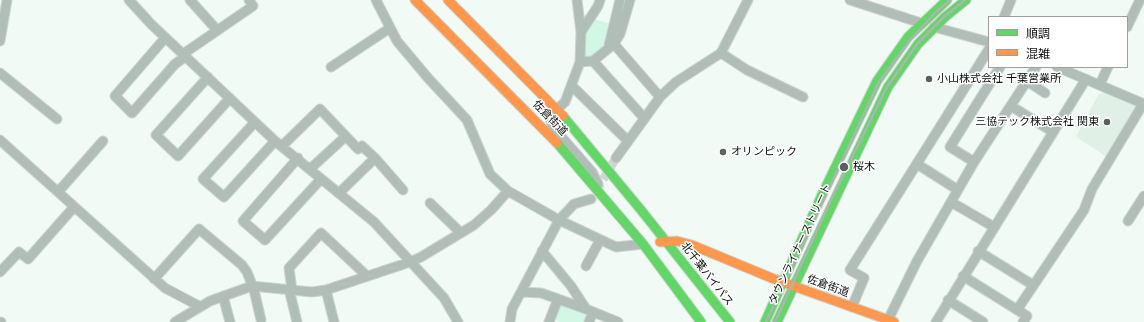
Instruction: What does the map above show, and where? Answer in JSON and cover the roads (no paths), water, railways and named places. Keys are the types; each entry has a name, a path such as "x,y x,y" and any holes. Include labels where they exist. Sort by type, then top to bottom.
{"main road":[{"name":"佐倉街道","path":"415,0 551,136 643,244 676,241 692,245 793,286 891,321"},
{"name":"佐倉街道","path":"448,0 557,109 665,241"},
{"name":"タウンライナーストリート","path":"765,322 820,199 877,81 897,50 921,23 947,0"},
{"name":"タウンライナーストリート","path":"777,322 888,87 908,57 934,27 966,0"},
{"name":"北千葉バイパス","path":"665,241 730,322"},
{"path":"643,244 701,322"}],"street":[{"path":"0,41 7,0"},
{"path":"129,0 165,38 278,143 374,222 444,298 458,322"},
{"path":"190,0 217,30"},
{"path":"165,38 115,96 132,113 175,64 184,56 217,30 253,6 249,0"},
{"path":"376,0 397,40 414,62 467,120 490,174 508,191 559,220 616,247 643,244"},
{"path":"578,0 581,32 580,62 565,102 550,116 552,126 592,172 606,200"},
{"path":"581,32 598,6 600,0"},
{"path":"611,46 620,0"},
{"path":"580,62 593,61 611,46 620,34 630,0"},
{"path":"616,158 660,97 676,82 721,53 748,0"},
{"path":"850,0 921,23"},
{"path":"1004,16 1011,0"},
{"path":"1128,25 1140,0"},
{"path":"934,27 988,42"},
{"path":"331,67 390,28"},
{"path":"611,46 660,97"},
{"path":"852,307 864,278 850,270 988,51"},
{"path":"721,53 747,70 803,97"},
{"path":"593,61 644,118"},
{"path":"974,162 950,147 999,68"},
{"path":"891,321 917,261 974,162 1035,68"},
{"path":"1017,310 1084,210 1092,189 1144,104 1059,68"},
{"path":"1100,84 1108,68"},
{"path":"0,73 57,119"},
{"path":"208,77 156,135 178,156 230,98"},
{"path":"936,322 978,251 1086,79"},
{"path":"1027,81 1045,93"},
{"path":"572,86 628,141"},
{"path":"1011,106 1053,132"},
{"path":"255,122 203,178 224,197 278,143 320,110 358,149 362,146 375,158 403,190"},
{"path":"310,169 345,137"},
{"path":"0,140 164,288 200,306"},
{"path":"58,192 103,141"},
{"path":"298,158 243,221 265,240 321,179"},
{"path":"339,193 375,158"},
{"path":"917,164 958,190"},
{"path":"175,322 187,319 200,306 252,286 312,292 326,290 410,262 461,233 491,210 508,191"},
{"path":"1128,221 1144,196"},
{"path":"510,322 512,310 559,220 574,204 591,199"},
{"path":"952,202 994,227"},
{"path":"430,203 461,233"},
{"path":"0,272 19,252 28,259 74,207"},
{"path":"154,278 199,229 242,265 247,272 261,320"},
{"path":"297,322 291,290 289,268 321,233 367,276"},
{"path":"586,266 600,240"},
{"path":"542,251 589,310 589,322"},
{"path":"978,251 1033,285"},
{"path":"963,276 1027,316 1023,322"},
{"path":"326,290 334,322"},
{"path":"522,292 541,294 558,299 618,322"},
{"path":"223,296 230,322"},
{"path":"549,322 558,299"},
{"path":"948,300 983,322"}],"tunnel":[{"path":"596,191 616,158"}],"railway":[{"path":"766,322 879,82 910,40 935,13 950,0"},
{"path":"775,322 830,202 887,87 918,43 944,17 965,0"}],"place":[{"name":"小山株式会社 千葉営業所","path":"929,79"},
{"name":"三協テック株式会社 関東","path":"1107,122"},
{"name":"オリンピック","path":"723,152"},
{"name":"桜木","path":"844,167"}]}
